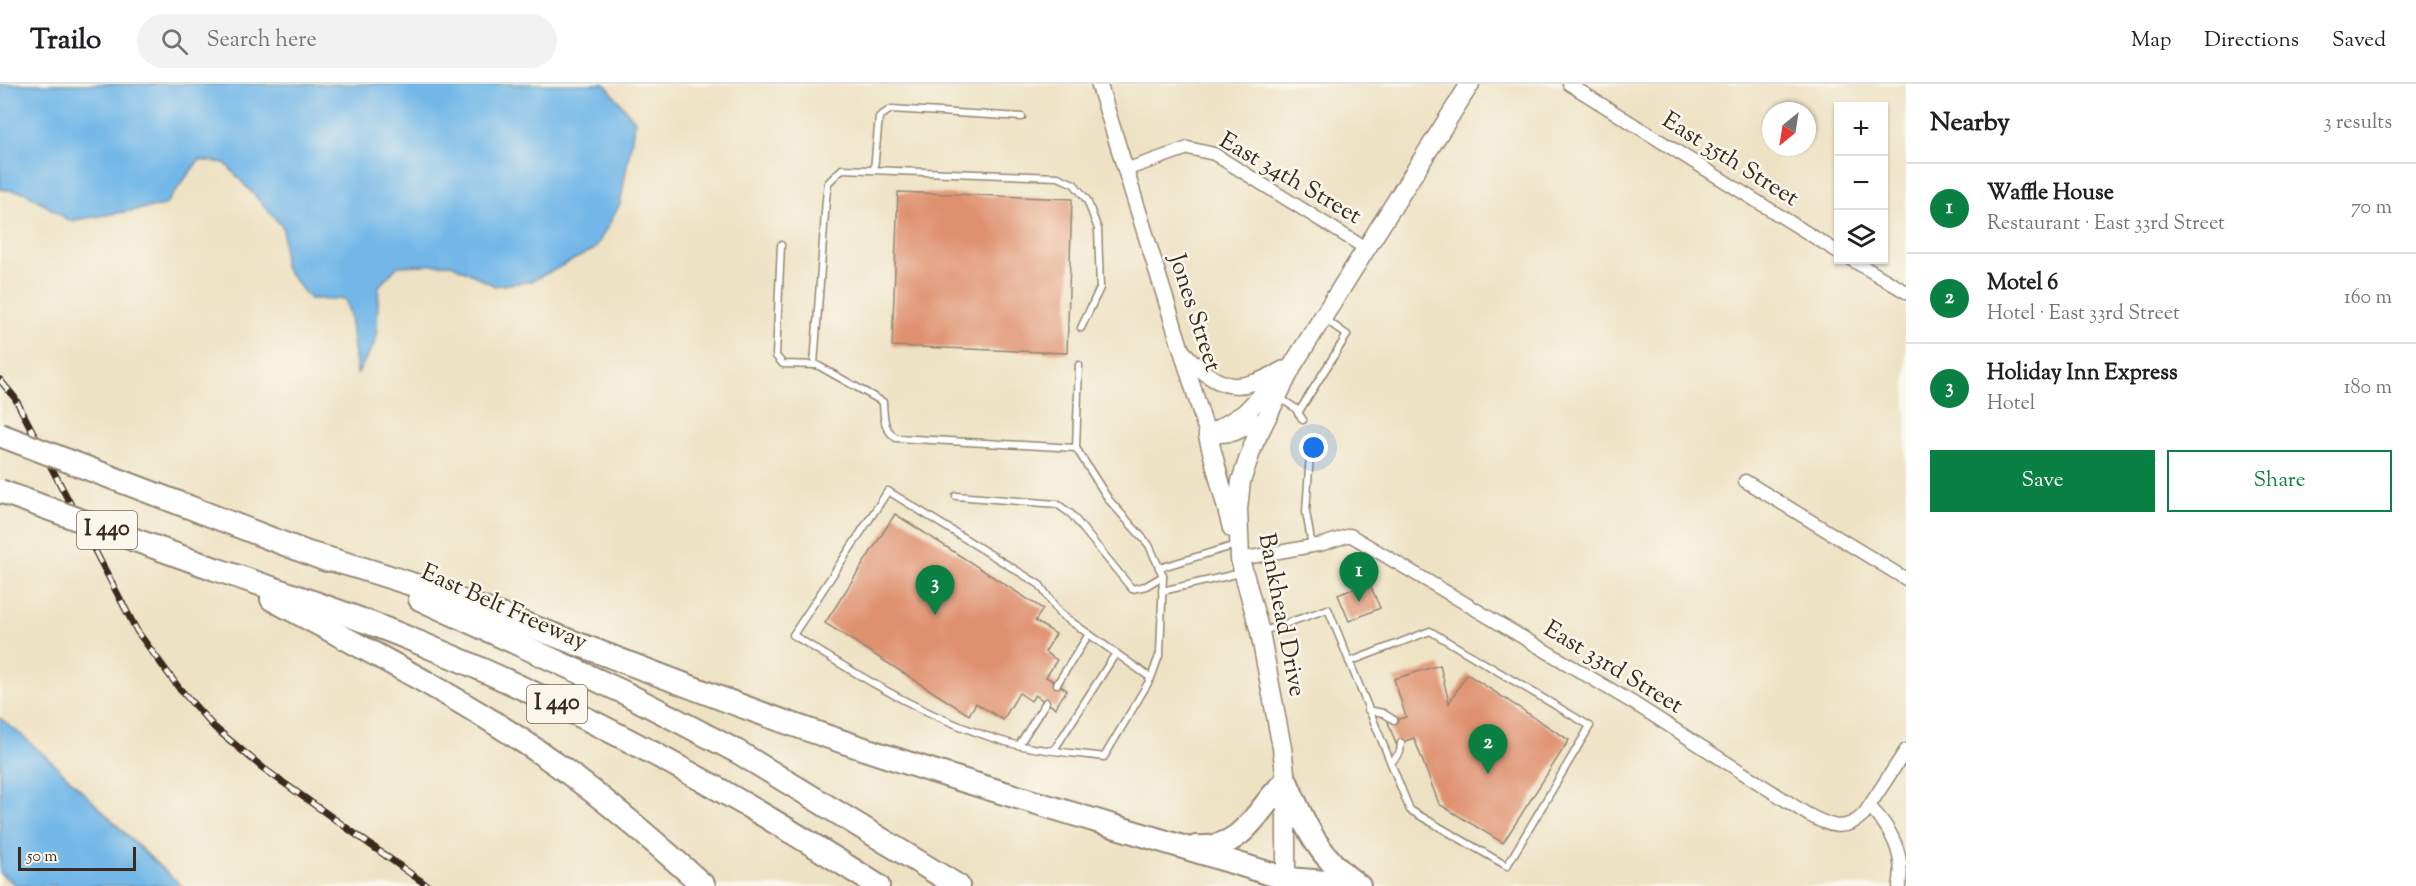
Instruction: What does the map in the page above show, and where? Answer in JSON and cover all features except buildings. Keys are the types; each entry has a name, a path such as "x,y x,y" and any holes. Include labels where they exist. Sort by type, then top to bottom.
{"highway":[{"name":"East Belt Freeway","path":"0,435 311,554 418,598 632,697 738,752 958,886"},
{"name":"I 440","path":"0,491 419,642 572,711 801,837 878,886"},
{"path":"311,554 456,597 754,711 888,758 1175,845 1287,883 1326,882 1336,886"},
{"path":"215,569 392,662 458,700 555,763 656,843 704,886"},
{"path":"1175,845 1208,848 1237,837 1248,828 1273,793 1286,782 1317,848 1340,873 1359,886"}],"main road":[{"name":"Bankhead Drive","path":"1287,883 1286,782 1282,748 1260,632 1240,559 1238,509 1241,481 1254,443 1293,363 1470,84"},
{"name":"Bankhead Drive","path":"1208,436 1244,414 1293,363"},
{"name":"Jones Street","path":"1208,436 1240,559"}],"street":[{"name":"Jones Street","path":"1099,84 1208,436"},
{"name":"East 35th Street","path":"1569,84 1834,249"},
{"name":"East 34th Street","path":"1125,170 1188,148 1214,154 1365,248"},
{"path":"1859,264 1906,292"},
{"path":"1181,349 1206,373 1220,382 1236,387 1258,383 1293,363"},
{"path":"1208,436 1234,434 1266,418"},
{"path":"1745,481 1906,579"},
{"name":"East 33rd Street","path":"1240,559 1312,546 1350,535 1635,705 1806,814 1832,827 1844,827 1856,822 1870,807 1906,750"},
{"path":"1870,807 1885,822 1897,841 1903,870 1899,886"}],"lane":[{"path":"874,170 879,117 891,109 1023,117"},
{"path":"814,365 828,183 842,170 1058,177 1074,184 1087,200 1098,229 1100,288 1081,328"},
{"path":"781,245 776,356 783,364 814,365 884,402 885,425 888,432 896,438 1076,448"},
{"path":"1298,413 1347,334 1322,317"},
{"path":"1079,365 1076,448 1109,500 1149,545 1163,576 1160,653 1151,678 1104,757 1019,745 957,726 892,697 793,635 888,491 1040,585 1059,613 1151,678"},
{"path":"1277,396 1303,420"},
{"path":"1310,454 1306,512 1312,546"},
{"path":"956,496 1057,504 1071,514 1132,589 1146,586 1163,576"},
{"path":"1159,568 1240,559"},
{"path":"1162,591 1240,559"},
{"path":"1260,632 1328,609 1368,710 1410,810 1507,866 1590,726 1430,631 1349,662"},
{"path":"1057,684 1089,634"},
{"path":"1054,750 1116,653"},
{"path":"1019,745 1046,702"},
{"path":"1368,710 1383,713 1394,720"},
{"path":"1390,763 1400,752 1401,742"}],"water":[{"path":"0,84 605,84 635,121 620,204 595,249 532,281 495,286 451,264 398,266 379,286 376,341 357,374 350,315 345,299 310,299 284,267 283,227 225,163 199,160 165,205 70,221 25,192 0,189"},
{"path":"0,718 70,779 182,886 18,886 0,873"}],"railway":[{"path":"0,380 15,398 137,631 179,688 214,727 263,768 428,886"}],"place":[{"name":"Waffle House","path":"1359,602"},
{"name":"Holiday Inn Express","path":"935,615"},
{"name":"Motel 6","path":"1488,774"}]}
